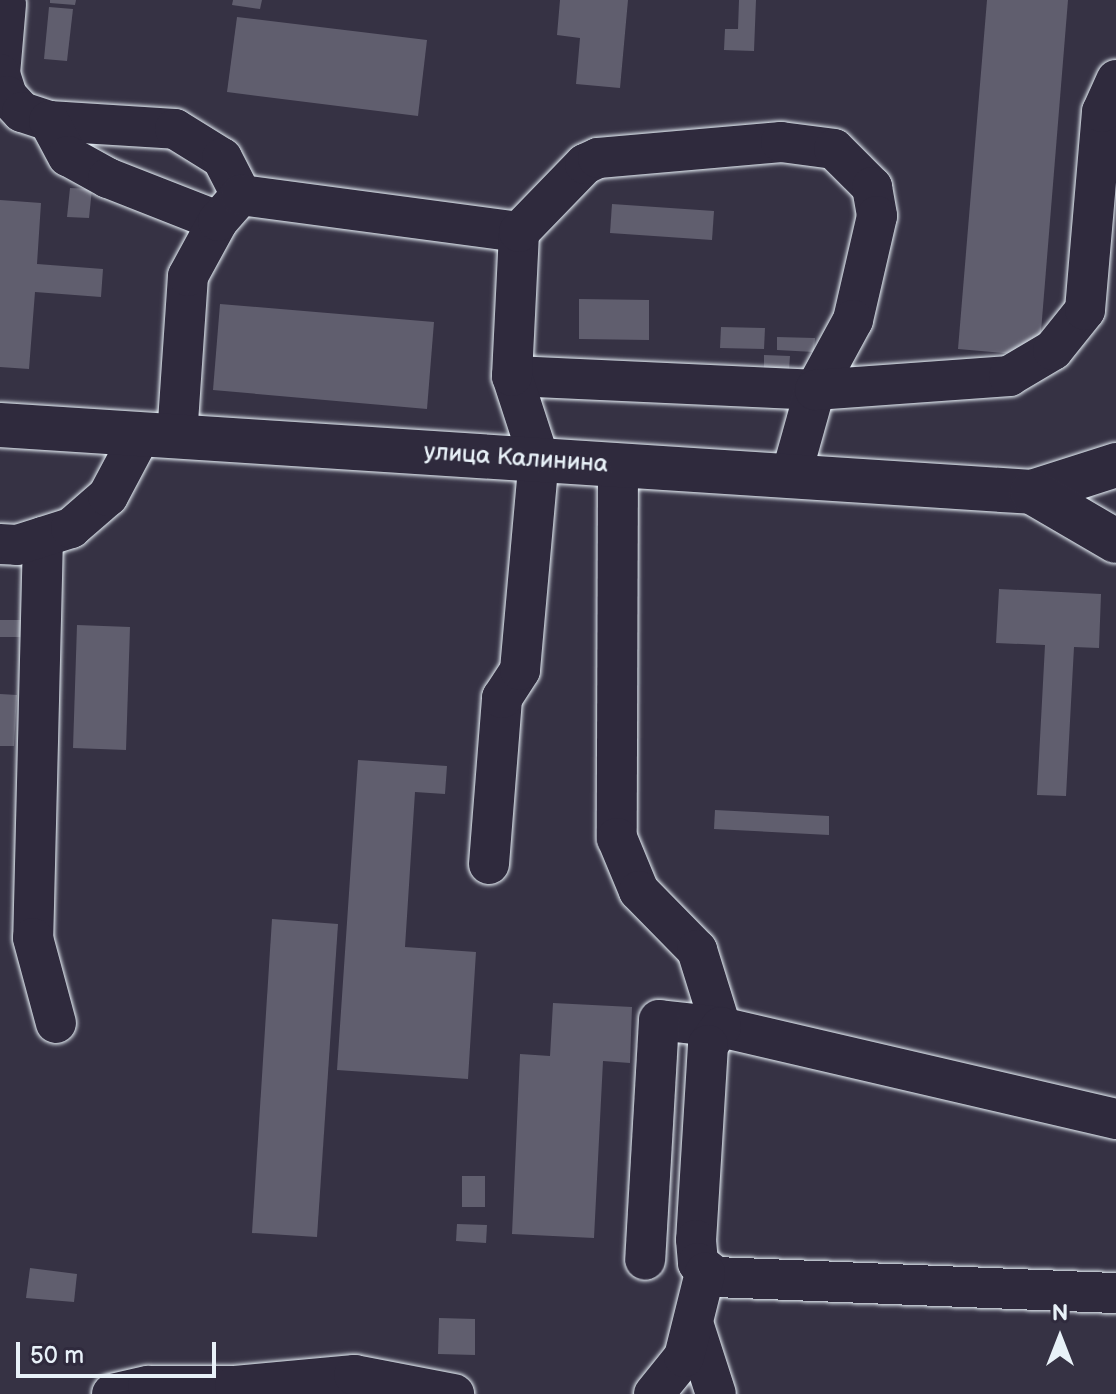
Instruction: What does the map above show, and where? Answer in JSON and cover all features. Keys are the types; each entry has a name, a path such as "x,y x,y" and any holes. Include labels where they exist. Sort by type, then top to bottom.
{"main road":[{"name":"улица Калинина","path":"0,425 1032,492 1116,465"},
{"name":"улица Калинина","path":"1032,492 1116,541"}],"lane":[{"path":"0,544 43,537 71,528 108,496 159,435 188,276 230,208 222,158 175,129 49,121 22,112 7,96 0,74 6,4"},
{"path":"512,376 815,390 1009,376 1032,367 1065,339 1085,310 1102,112 1116,80"},
{"path":"49,121 68,156 108,178 230,208 519,232"},
{"path":"489,864 502,698 520,670 539,459 512,376 519,232 585,164 598,158 781,142 834,149 872,187 877,216 853,320 815,390 791,476"},
{"path":"618,464 617,838 639,891 697,950 721,1027"},
{"path":"43,537 33,938 56,1023"},
{"path":"645,1260 659,1020 721,1027 1116,1119"},
{"path":"654,1394 684,1357 705,1273 698,1263 696,1240 708,1045 721,1027"},
{"path":"705,1273 1116,1293"},
{"path":"694,1326 716,1394"},
{"path":"112,1394 148,1386 235,1386 354,1375 454,1394"}],"building":[{"path":"50,0 76,0 75,5 50,3"},
{"path":"233,0 262,0 260,9 232,5"},
{"path":"560,0 628,0 620,88 576,84 580,38 557,35"},
{"path":"739,0 756,0 754,51 724,50 725,29 738,29"},
{"path":"987,0 1068,0 1039,356 958,349"},
{"path":"49,7 73,9 67,61 44,59"},
{"path":"237,17 427,40 418,116 227,92"},
{"path":"70,188 92,189 89,218 67,217"},
{"path":"0,200 41,203 37,264 103,269 101,297 35,292 29,369 0,367"},
{"path":"612,204 714,211 712,240 610,233"},
{"path":"579,299 649,300 649,340 579,339"},
{"path":"220,304 434,322 427,409 213,390"},
{"path":"721,327 765,328 764,349 720,348"},
{"path":"777,337 815,338 814,352 777,350"},
{"path":"764,355 790,356 789,369 764,368"},
{"path":"999,589 1101,594 1099,648 1074,647 1066,796 1037,795 1045,645 996,643"},
{"path":"0,620 26,620 26,637 0,637"},
{"path":"77,625 130,627 126,750 73,748"},
{"path":"0,694 17,695 14,746 0,746"},
{"path":"358,760 447,766 445,794 415,792 405,947 476,952 468,1079 337,1070"},
{"path":"715,810 829,816 829,835 714,829"},
{"path":"272,919 338,924 317,1237 252,1233"},
{"path":"553,1003 632,1007 630,1063 603,1061 594,1238 512,1234 520,1054 550,1056"},
{"path":"462,1176 485,1176 485,1207 462,1207"},
{"path":"457,1224 487,1225 486,1243 456,1241"},
{"path":"30,1268 77,1274 74,1302 26,1298"},
{"path":"439,1318 475,1319 475,1355 438,1354"}]}
